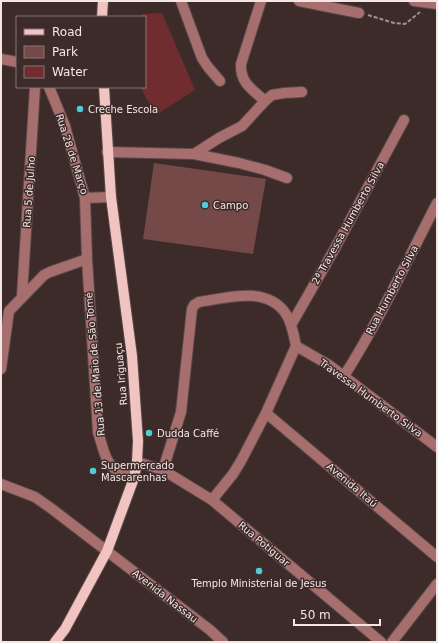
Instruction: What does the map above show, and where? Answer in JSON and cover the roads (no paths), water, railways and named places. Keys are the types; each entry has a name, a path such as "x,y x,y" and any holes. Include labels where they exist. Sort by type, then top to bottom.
{"main road":[{"path":"102,16 103,1"},
{"name":"Rua Iriguaçu","path":"55,642 65,629 107,551 134,478 137,462 138,441 132,356 111,198 104,88"}],"street":[{"path":"182,1 202,58 220,81"},
{"path":"262,1 241,64 240,72 243,80 265,101"},
{"path":"299,1 359,13"},
{"path":"414,1 433,4"},
{"path":"1,59 16,62"},
{"name":"Rua 5 de Julho","path":"22,296 35,88"},
{"name":"Rua 28 de Março","path":"49,88 65,126 85,198 111,198"},
{"path":"194,154 242,126 272,95 302,92"},
{"name":"2ª Travessa Humberto Silva","path":"291,325 334,250 404,120"},
{"path":"107,152 194,154 239,163 287,178"},
{"name":"Rua 13 de Maio de São Tomé","path":"85,198 87,259 98,432 103,450 111,465 115,469 134,478"},
{"name":"Rua Humberto Silva","path":"344,376 398,281 437,203"},
{"path":"1,368 5,310 50,272 87,259"},
{"path":"163,470 181,412 190,315 194,305 199,302 234,296 256,296 270,300 286,313 291,325 296,346 266,413 233,474 212,500"},
{"name":"Travessa Humberto Silva","path":"296,346 329,365 437,448"},
{"name":"Avenida Itaú","path":"266,413 437,557"},
{"name":"Rua Potiguar","path":"137,462 163,470 212,500 381,642"},
{"name":"Avenida Nassau","path":"1,484 35,497 107,551 223,642"},
{"path":"392,642 437,584"}],"water":[{"path":"162,13 195,90 156,115 141,88 146,88 146,16 141,16 141,14"}],"place":[{"name":"Creche Escola","path":"80,109"},
{"name":"Campo","path":"205,205"},
{"name":"Dudda Caffé","path":"149,433"},
{"name":"Supermercado Mascarenhas","path":"93,471"},
{"name":"Templo Ministerial de Jesus","path":"259,571"}]}
